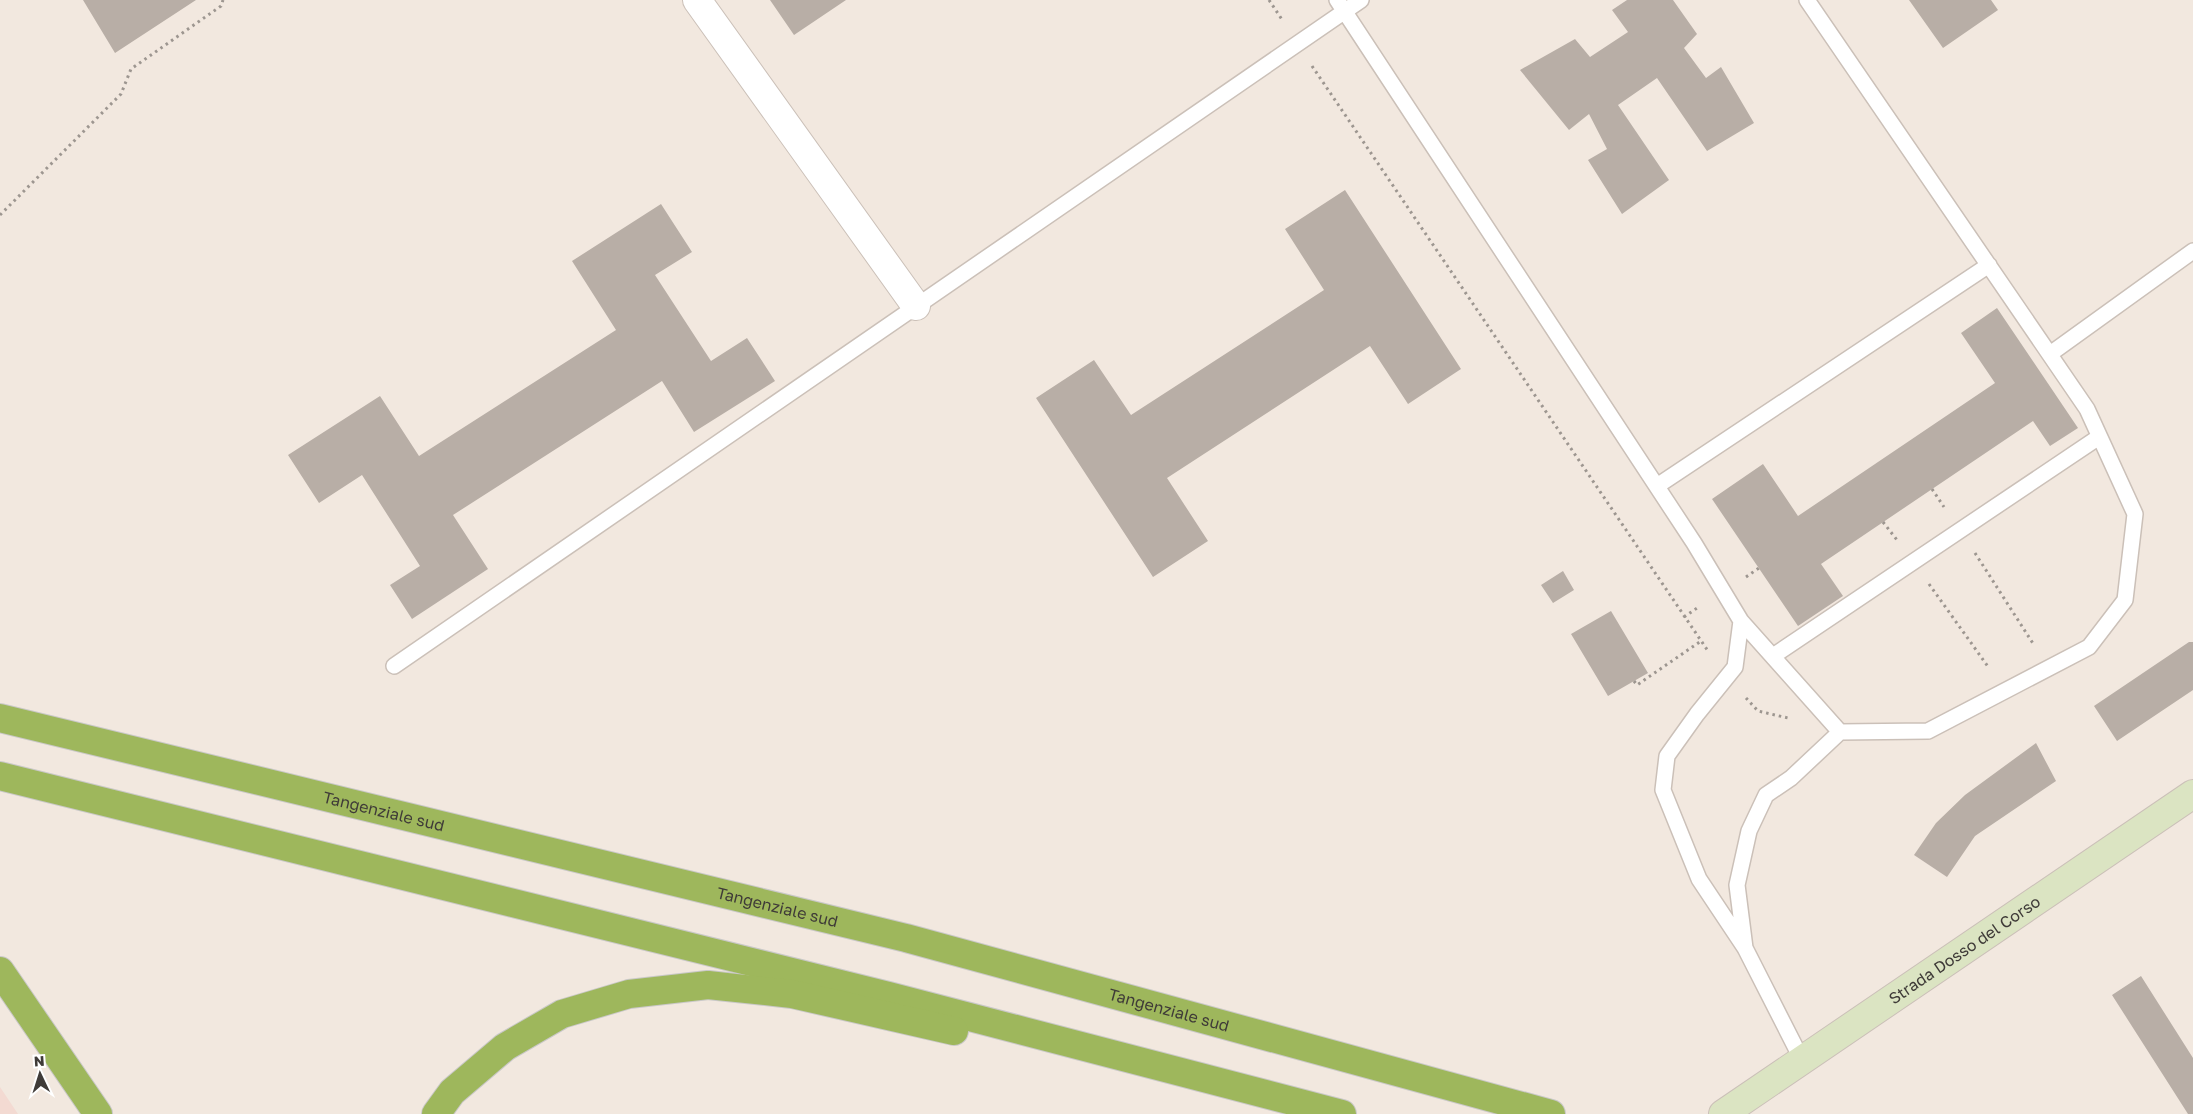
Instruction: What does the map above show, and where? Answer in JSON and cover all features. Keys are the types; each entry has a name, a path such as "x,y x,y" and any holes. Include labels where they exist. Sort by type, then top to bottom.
{"highway":[{"name":"Tangenziale sud","path":"0,718 906,938 1551,1114"},
{"path":"0,776 886,1006 1326,1114"},
{"path":"0,970 98,1114"},
{"path":"436,1114 452,1092 505,1047 562,1014 629,994 708,985 886,1006 1342,1114"}],"main road":[{"name":"Strada Dosso del Corso","path":"1730,1109 2193,794"}],"street":[{"path":"697,0 916,306"}],"lane":[{"path":"394,666 916,306 1341,5 1361,0"},
{"path":"1745,948 1737,885 1749,831 1766,795 1791,778 1840,732 1928,731 2089,647 2124,600 2135,514 2087,409 1807,0"},
{"path":"1341,5 1657,486 1741,621 1840,732"},
{"path":"2050,354 2193,251"},
{"path":"1657,486 1989,265"},
{"path":"1773,656 2099,436"},
{"path":"1741,621 1735,667 1697,714 1667,756 1663,790 1699,879 1745,948 1802,1060"}],"path":[{"path":"0,215 121,94 131,69 221,6 223,0"},
{"path":"1932,489 2051,667"},
{"path":"1883,522 2006,691"},
{"path":"1634,681 1637,685 1701,641"}],"shaded area":[{"path":"0,1087 18,1114 0,1114"}],"building":[{"path":"83,0 196,0 115,53"},
{"path":"770,0 846,0 794,35"},
{"path":"1627,0 1673,0 1697,34 1684,48 1706,78 1721,67 1754,123 1707,151 1657,78 1618,105 1669,180 1622,214 1588,160 1607,149 1589,114 1569,130 1520,70 1575,39 1590,57 1628,32 1612,10"},
{"path":"1909,0 1991,0 1998,10 1943,48"},
{"path":"1345,190 1461,369 1408,404 1370,346 1167,478 1208,541 1153,577 1036,398 1094,360 1131,415 1324,290 1285,229"},
{"path":"661,204 692,252 655,275 711,361 747,338 775,381 694,432 662,381 453,515 488,569 412,619 390,585 420,566 362,475 319,503 288,455 380,396 419,456 616,330 572,261"},
{"path":"1997,308 2078,428 2050,446 2033,421 1821,564 1843,596 1798,626 1712,499 1763,464 1798,516 1995,383 1961,333"},
{"path":"1563,571 1574,590 1553,603 1541,585"},
{"path":"1611,611 1648,673 1608,696 1571,634"},
{"path":"2189,642 2193,642 2193,690 2117,741 2094,706"},
{"path":"2036,743 2056,781 1975,836 1947,877 1914,855 1936,823 1965,795"},
{"path":"2141,976 2193,1058 2193,1114 2188,1114 2112,995"}]}
